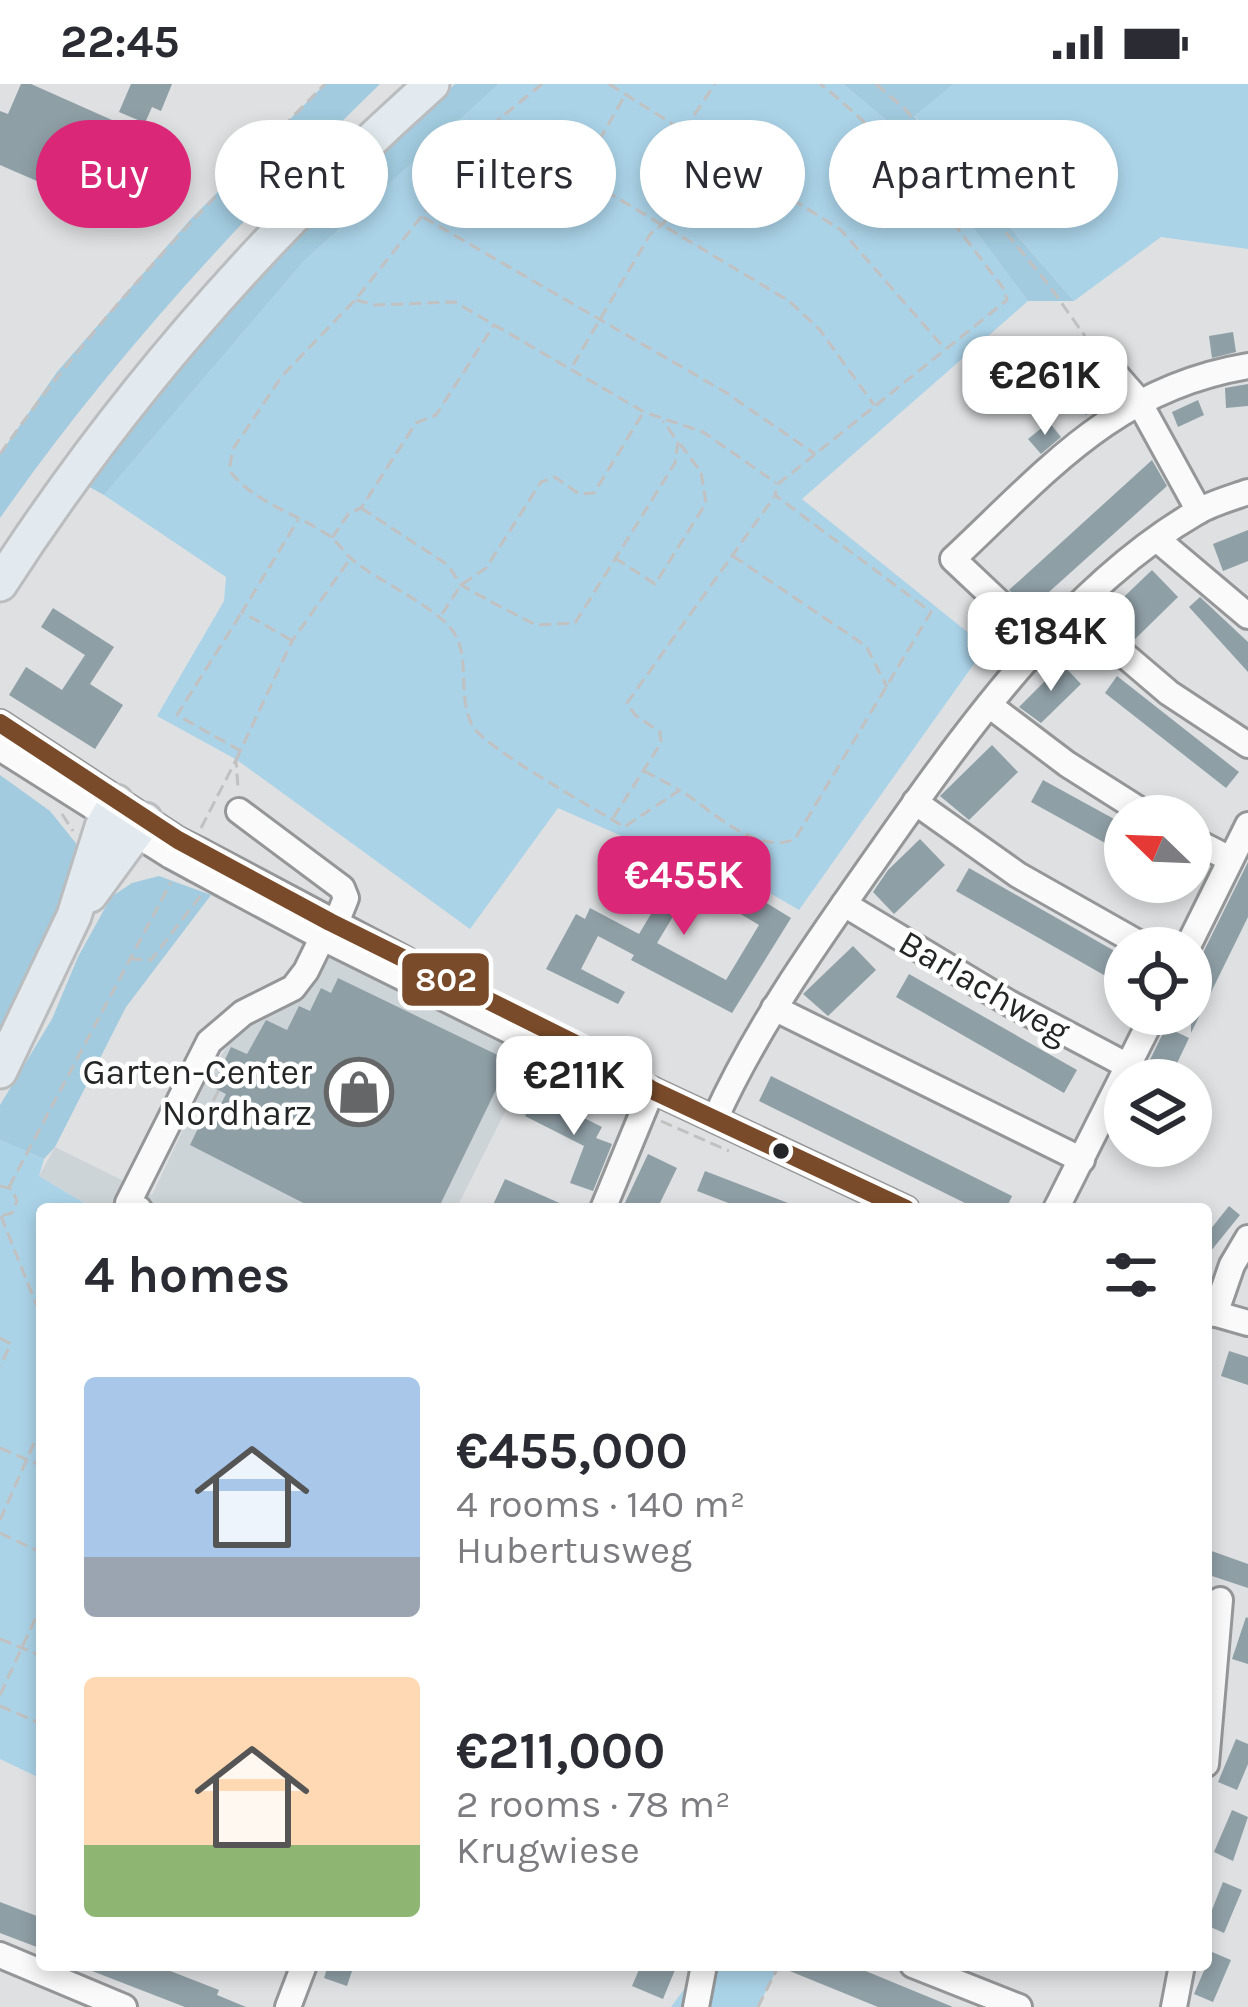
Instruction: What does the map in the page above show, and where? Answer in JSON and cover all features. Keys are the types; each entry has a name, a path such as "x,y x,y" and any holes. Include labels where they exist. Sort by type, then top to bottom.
{"highway":[{"path":"0,545 103,400 186,301 297,182 400,84"},
{"path":"0,584 71,478 172,350 312,196 431,84"},
{"path":"0,1071 74,916 111,809"},
{"path":"74,916 141,828"}],"street":[{"path":"1096,353 1138,400 1199,511"},
{"path":"1042,644 952,559 1087,435 1138,400 1199,374 1248,365"},
{"path":"715,1119 774,1008 915,802 989,705 1074,612 1158,539 1199,511 1248,492"},
{"path":"1158,539 1248,616"},
{"path":"1074,612 1169,693 1248,745"},
{"path":"989,705 1116,795"},
{"path":"0,723 141,828 330,931 608,1078 652,1090 893,1203"},
{"path":"0,748 68,793 111,809"},
{"path":"915,802 1018,875 1110,927"},
{"path":"128,1203 209,1042 243,1012 293,988 346,898 342,887 239,811"},
{"path":"1197,927 1248,825"},
{"path":"1212,850 1230,859"},
{"name":"Barlachweg","path":"844,904 1009,1003 1115,1059"},
{"path":"774,1008 1082,1160"},
{"path":"605,1203 652,1090"},
{"path":"1066,1201 1104,1115"},
{"path":"1212,1308 1248,1238"},
{"path":"1212,1313 1248,1323"},
{"path":"1213,1598 1248,1610"},
{"path":"0,1955 36,1970"},
{"path":"38,1971 124,2007"},
{"path":"288,2007 302,1971"},
{"path":"696,2007 703,1971"},
{"path":"928,1971 1019,2007"},
{"path":"1174,2007 1181,1971"}],"path":[{"path":"0,454 58,372 189,221 325,84"},
{"path":"498,120 542,84"},
{"path":"609,84 665,120"},
{"path":"690,120 715,84"},
{"path":"612,819 661,743 660,732 635,715 627,703 775,495 778,484 1007,300 939,205 861,115 820,84"},
{"path":"875,84 905,109 1048,284 1096,353"},
{"path":"611,120 625,96"},
{"path":"805,208 841,230 946,350"},
{"path":"412,228 356,299 282,376 233,449 229,470 244,490 332,538 350,558 456,632 463,654 463,696 473,729 624,827 680,790"},
{"path":"443,228 725,392 814,454"},
{"path":"572,368 658,228"},
{"path":"670,228 789,301 820,330 874,406"},
{"path":"356,299 375,305 455,302 663,422 703,432 778,484"},
{"path":"332,538 350,513 361,508 416,423 436,415 495,324"},
{"path":"440,617 461,584 485,568 541,482 555,477 580,494 594,493 644,412"},
{"path":"615,558 656,584 706,503 701,472 663,422"},
{"path":"361,508 448,565 461,584 536,625 575,623 675,463 679,442"},
{"path":"642,770 762,842 781,845 795,839 931,612 775,495"},
{"path":"241,751 177,715 299,518"},
{"path":"730,555 866,646 888,688"},
{"path":"128,959 152,960 192,856 292,641 350,558"},
{"path":"242,612 292,641"},
{"path":"236,760 239,811"},
{"path":"9,1187 171,882"},
{"path":"421,953 641,1064"},
{"path":"0,1186 9,1187"},
{"path":"9,1187 17,1204 12,1213 0,1216 36,1308"},
{"path":"0,1338 11,1344 0,1366"},
{"path":"0,1520 36,1439"},
{"path":"0,1448 36,1463"},
{"path":"0,1533 36,1550"},
{"path":"0,1695 36,1617"},
{"path":"0,1639 36,1654"},
{"path":"0,1706 36,1721"},
{"path":"758,2007 776,1971"}],"shaded area":[{"path":"325,84 380,84 344,120 289,120"},
{"path":"455,84 499,84 459,120 415,120"},
{"path":"499,84 843,84 886,120 829,120 829,228 973,228 1028,301 802,499 986,647 799,910 682,842 633,841 558,808 470,929 237,760 157,716 224,601 226,577 104,495 304,261 340,228 388,228 388,185 412,163 412,228 616,228 616,120 459,120"},
{"path":"843,84 954,84 914,116 917,120 886,120"},
{"path":"954,84 1248,84 1248,249 1161,237 1074,301 1011,228 1118,228 1118,120 918,120 914,115"},
{"path":"412,123 412,163 388,185 388,145"},
{"path":"215,195 215,228 239,228 133,346 0,518 0,454 57,372 183,228 191,228 191,219"},
{"path":"297,228 340,228 304,261 104,495 84,484 275,248"},
{"path":"973,228 1011,228 1074,301 1028,301"},
{"path":"0,775 50,811 83,852 0,1028"},
{"name":"Garten-Center Nordharz","path":"195,869 330,922 546,1031 459,1203 84,1203 39,1176 55,1147 152,1195 214,1065 236,1035 329,957 211,895"},
{"path":"159,876 211,895 126,1007 55,1147 44,1159 0,1140 0,1105 52,1019 111,897 132,883"},
{"path":"0,1140 44,1159 39,1176 84,1203 36,1203 36,1776 0,1759"},
{"path":"698,1971 776,1971 758,2007 671,2007"}],"building":[{"path":"21,84 31,84 112,120 36,120 36,181 0,165 0,111 8,114"},
{"path":"131,84 172,84 161,111 152,107 146,120 119,112"},
{"path":"1233,332 1236,352 1212,358 1209,336"},
{"path":"1092,374 1110,396 1086,415 1068,393"},
{"path":"1248,384 1248,406 1226,408 1225,388"},
{"path":"1198,400 1204,415 1178,427 1172,412"},
{"path":"1049,422 1061,437 1041,454 1028,439"},
{"path":"1152,460 1167,486 1030,609 1009,590"},
{"path":"1248,530 1248,561 1223,571 1213,544"},
{"path":"1152,570 1178,597 1133,641 1104,616"},
{"path":"1200,597 1248,642 1248,672 1189,607"},
{"path":"53,608 114,647 90,684 123,705 95,749 9,695 26,667 62,690 85,655 41,627"},
{"path":"1062,664 1081,684 1041,723 1019,707"},
{"path":"1117,676 1239,772 1226,788 1105,693"},
{"path":"992,745 1018,772 969,820 940,796"},
{"path":"1043,780 1104,813 1104,842 1031,802"},
{"path":"920,839 945,865 894,914 873,892"},
{"path":"687,854 791,918 732,1013 631,960 634,955 598,936 581,969 625,992 618,1004 546,969 576,914 585,919 590,908 639,934","holes":["692,885 759,925 726,980 657,943"]},
{"path":"1248,862 1248,917 1212,990 1212,935"},
{"path":"969,868 1104,945 1104,975 956,891"},
{"path":"853,946 876,970 828,1016 803,994"},
{"path":"909,974 1077,1070 1064,1093 896,997"},
{"name":"Garten-Center Nordharz","path":"338,978 510,1061 441,1203 303,1203 190,1145 202,1120 211,1124 226,1094 212,1087 231,1047 247,1054 266,1020 287,1030 299,1006 310,1011 321,988 331,993"},
{"path":"1162,1035 1189,1038 1179,1059 1150,1059"},
{"path":"771,1076 1012,1196 1009,1203 965,1203 759,1101"},
{"path":"536,1094 602,1127 596,1138 612,1144 593,1191 570,1183 584,1146 525,1116"},
{"path":"648,1154 677,1168 660,1203 625,1203"},
{"path":"705,1171 788,1203 728,1203 697,1191"},
{"path":"505,1179 559,1203 494,1203"},
{"path":"1229,1206 1240,1215 1212,1250 1212,1227"},
{"path":"1229,1351 1248,1357 1248,1385 1221,1376"},
{"path":"1212,1551 1248,1564 1248,1588 1212,1576"},
{"path":"1248,1618 1248,1664 1232,1659"},
{"path":"1236,1739 1248,1744 1248,1764 1237,1790 1218,1782"},
{"path":"1232,1810 1248,1817 1233,1861 1214,1852"},
{"path":"1223,1882 1242,1890 1224,1933 1212,1928 1212,1910"},
{"path":"0,1902 36,1916 36,1947 0,1933"},
{"path":"1212,1952 1231,1960 1213,2002 1194,1994 1204,1971 1212,1971"},
{"path":"92,1971 170,1971 219,1990 217,1995 246,2007 185,2007"},
{"path":"326,1971 352,1971 347,1986 324,1978"},
{"path":"638,1971 675,1971 663,1999 632,1986"},
{"path":"790,1971 866,1971 953,2007 878,2007"}],"transit line":[{"name":"802","path":"0,723 178,840 330,922 614,1063 652,1090 893,1203"}],"place":[{"name":"Garten-Center Nordharz","path":"359,1092"}]}
